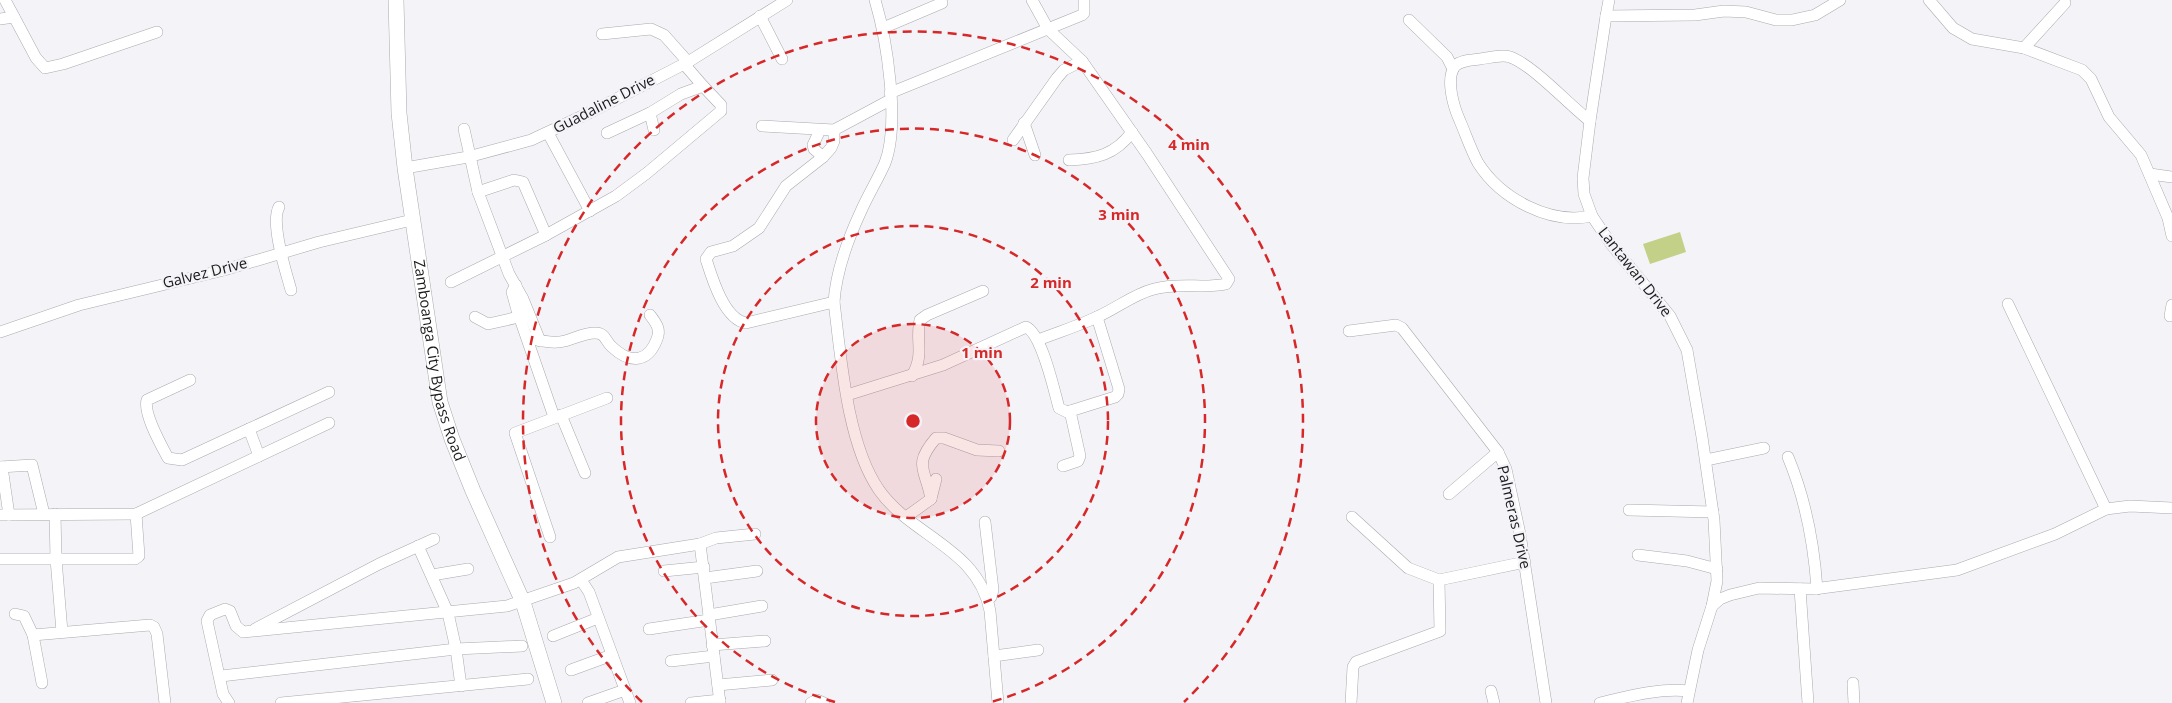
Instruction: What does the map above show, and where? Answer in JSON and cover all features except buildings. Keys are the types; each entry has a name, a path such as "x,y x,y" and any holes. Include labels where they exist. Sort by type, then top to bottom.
{"main road":[{"name":"Zamboanga City Bypass Road","path":"396,0 399,113 405,168 440,402 452,439 473,491 523,602 554,703"}],"street":[{"path":"5,0 36,58 45,68 63,64 157,32"},
{"path":"875,0 888,54 891,125 885,162 860,212 835,288 834,302 848,396 861,452 868,470 885,497 906,517 960,558 973,571 988,599 998,703"},
{"path":"1032,0 1048,29 1082,61 1132,132 1229,279 1226,284 1218,286 1178,285 1151,290 1097,317 1038,340"},
{"path":"762,126 834,130 890,96 1082,15 1084,13 1084,0"},
{"name":"Lantawan Drive","path":"1609,0 1590,121 1583,178 1584,194 1592,216 1611,244 1670,316 1687,350 1706,460 1713,512 1717,569 1712,606 1698,650 1688,697"},
{"path":"1606,16 1696,15 1724,11 1746,12 1776,20 1792,20 1815,15 1840,0"},
{"path":"1929,0 1953,28 1963,34 1972,38 2024,48 2082,70 2091,79 2109,117 2142,155 2170,218 2172,236"},
{"name":"Guadaline Drive","path":"405,168 468,157 531,140 548,133 686,63 779,2"},
{"path":"2024,48 2064,3"},
{"path":"883,28 942,4"},
{"path":"760,16 782,59"},
{"path":"0,19 14,18"},
{"path":"1409,20 1419,32 1447,57 1454,69"},
{"path":"451,282 616,196 720,114 721,105 658,31 651,29 602,34"},
{"path":"1590,121 1528,68 1509,56 1460,62 1454,69 1451,92 1454,110 1479,164 1495,181 1525,206 1557,217 1576,220 1592,216"},
{"path":"1013,140 1057,78 1064,70 1082,61"},
{"path":"607,133 681,94 703,86"},
{"path":"650,112 654,130"},
{"path":"1024,124 1035,155"},
{"path":"464,130 468,157 478,192 501,255 540,341"},
{"path":"820,130 813,145 814,149 822,157"},
{"path":"834,130 831,148 786,186 759,228 733,246 711,252 706,259 716,290 726,306 740,322 746,323 834,302"},
{"path":"1069,160 1082,160 1107,154 1123,144 1132,132"},
{"path":"548,133 590,211"},
{"path":"2150,174 2172,177"},
{"path":"478,192 514,180 523,182 546,234"},
{"path":"280,207 276,218 291,290"},
{"name":"Galvez Drive","path":"0,332 79,306 412,220"},
{"path":"516,285 512,294 519,317 557,416 585,474"},
{"path":"912,376 918,366 920,356 918,330 920,320 927,315 983,291"},
{"path":"2008,304 2106,509"},
{"path":"527,337 540,341 564,341 589,333 597,333 606,337 611,346 626,356 640,359 651,350 659,335 659,328 650,315"},
{"path":"476,317 488,324 519,317"},
{"path":"848,396 942,365 1022,328 1031,329 1038,340 1059,408 1070,411 1115,397 1119,389 1097,317"},
{"name":"Palmeras Drive","path":"1348,331 1396,325 1402,328 1498,452 1506,469 1525,562 1546,703"},
{"path":"190,380 151,397 147,400 145,406 170,460 182,460 329,392"},
{"path":"550,536 515,433 607,398"},
{"path":"1063,466 1078,461 1080,456 1070,411"},
{"path":"62,632 56,559 49,514 32,465 1,467 4,515 49,514 136,514 329,424"},
{"path":"249,429 259,456"},
{"path":"931,499 921,466 922,460 936,438 944,438 977,450 999,451"},
{"path":"1706,460 1764,448"},
{"path":"1449,494 1498,452"},
{"path":"1788,457 1798,486 1814,554 1817,588"},
{"path":"906,517 931,499 936,479"},
{"path":"1712,606 1720,599 1739,591 1759,588 1817,588 1957,570 2055,534 2106,509 2130,506 2172,508"},
{"path":"1630,510 1713,512"},
{"path":"0,559 137,558 136,514"},
{"path":"1352,517 1408,568 1439,580 1525,562"},
{"path":"985,522 993,590 991,597 988,599"},
{"path":"229,703 224,694 207,621 210,615 228,609 239,631 252,631 507,606 523,602 581,580 618,557 700,544 716,538 755,534"},
{"path":"252,631 379,564 434,539"},
{"path":"691,703 720,701 700,544"},
{"path":"418,546 448,613 456,649 461,686"},
{"path":"1638,555 1687,560 1717,569"},
{"path":"432,575 468,569"},
{"path":"664,571 757,571"},
{"path":"581,580 589,592 630,703"},
{"path":"1351,703 1353,667 1356,662 1440,631 1439,580"},
{"path":"1800,589 1808,703"},
{"path":"649,629 762,606"},
{"path":"15,614 24,616 33,635 42,683"},
{"path":"553,636 598,618"},
{"path":"33,635 150,625 154,627 157,634 165,703"},
{"path":"671,661 765,640"},
{"path":"221,676 456,649 522,646"},
{"path":"994,656 1038,650"},
{"path":"571,670 612,655"},
{"path":"281,703 528,679"},
{"path":"718,685 772,680"},
{"path":"1853,683 1854,703"},
{"path":"588,703 625,690"},
{"path":"1600,703 1666,690 1688,697"},
{"path":"1491,691 1494,703"},
{"path":"811,703 816,700 824,703"}],"green space":[{"path":"1680,232 1686,252 1650,264 1643,244"}]}
